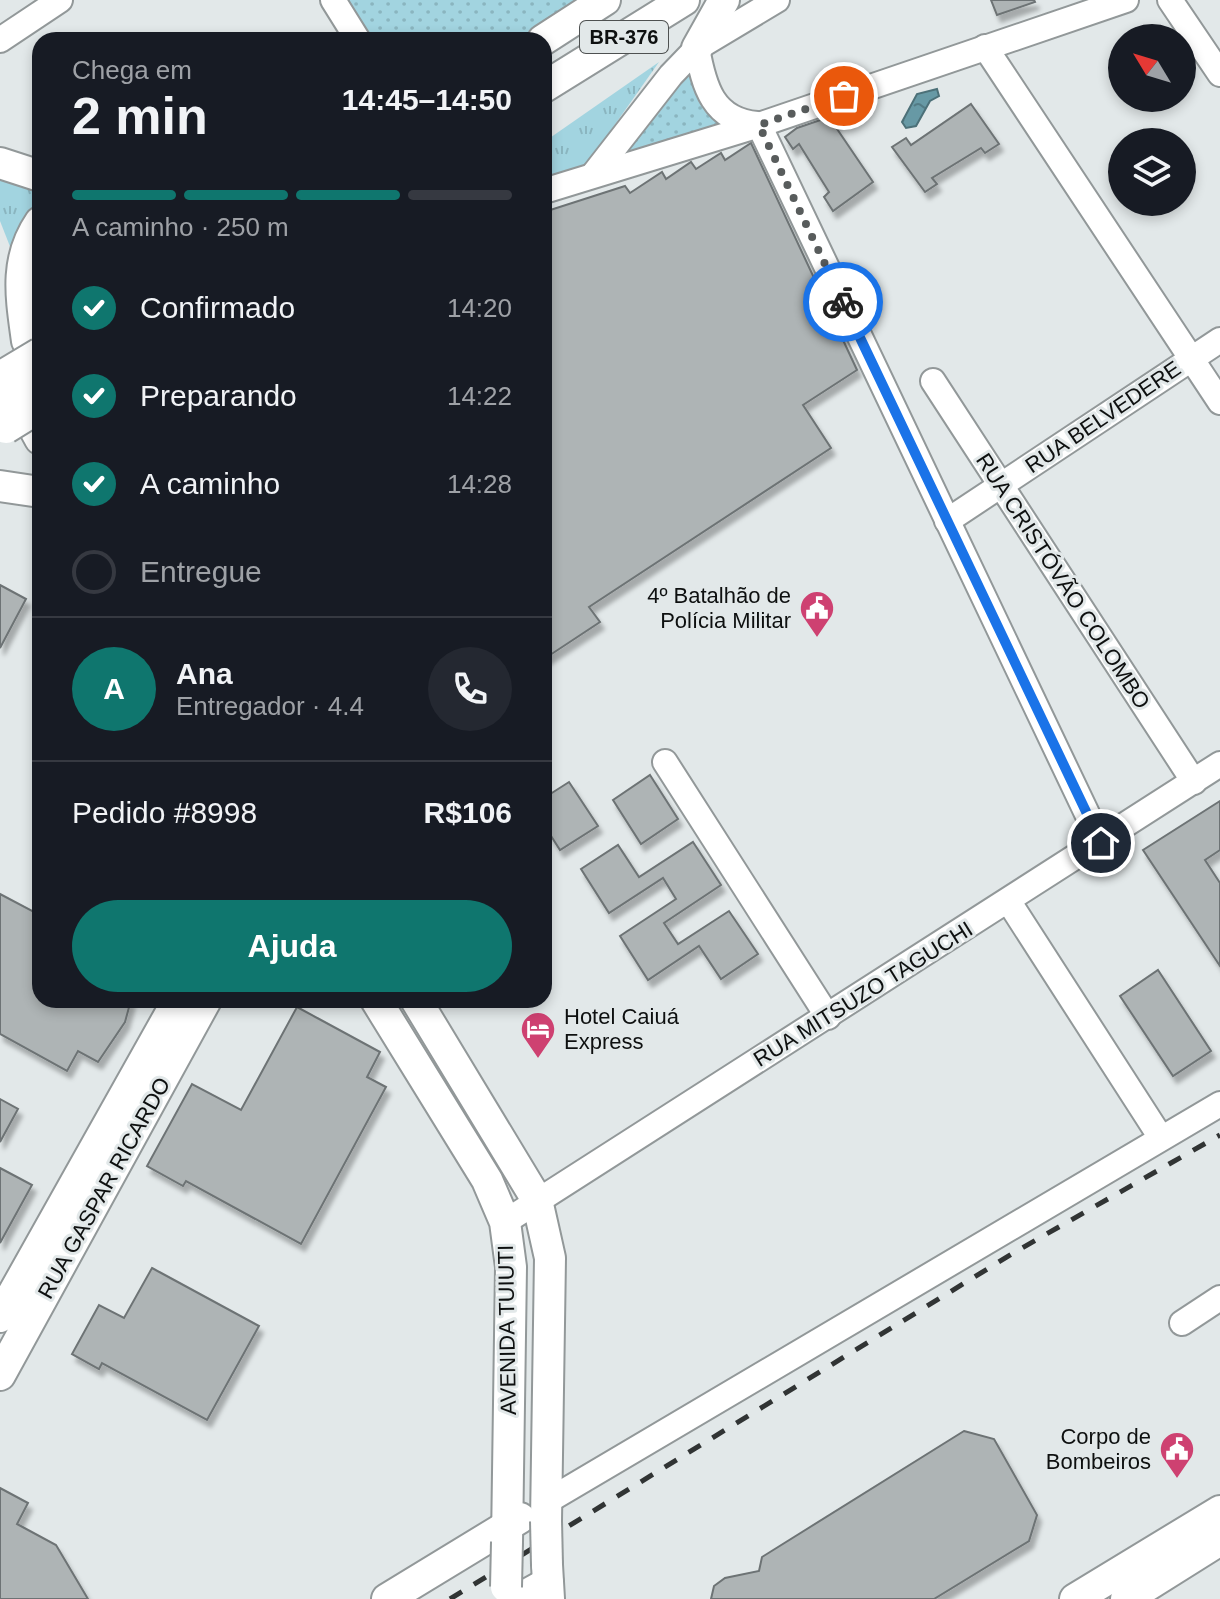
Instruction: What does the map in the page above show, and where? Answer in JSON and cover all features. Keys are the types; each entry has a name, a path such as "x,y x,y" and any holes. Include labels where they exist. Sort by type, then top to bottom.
{"main road":[{"name":"BR-376","path":"552,34 605,0"},
{"name":"BR-376","path":"552,82 684,0"},
{"path":"697,48 724,0"},
{"path":"0,163 32,173"},
{"path":"32,239 22,261 20,287 32,336"},
{"path":"0,277 32,345"},
{"path":"0,377 32,356"},
{"path":"0,363 32,424"},
{"path":"2,422 32,390"},
{"path":"2,422 32,410"},
{"path":"0,486 32,491"},
{"name":"RUA GASPAR RICARDO","path":"0,1317 174,1008"},
{"name":"RUA GASPAR RICARDO","path":"0,1375 202,1008"},
{"name":"AVENIDA TUIUTI","path":"381,1008 487,1180 505,1222 511,1267 507,1534 510,1595"},
{"name":"AVENIDA TUIUTI","path":"421,1008 537,1200 550,1258 546,1512 548,1582"},
{"path":"509,1376 547,1370"},
{"path":"1075,1599 1220,1511"},
{"path":"387,1599 546,1512"},
{"path":"1131,1598 1220,1540"},
{"path":"510,1595 548,1582"}],"street":[{"path":"0,40 60,0"},
{"path":"333,0 353,32"},
{"path":"593,175 671,75 697,48 777,0"},
{"path":"552,188 759,125 1126,0"},
{"path":"1170,0 1220,74"},
{"path":"985,47 1220,402"},
{"path":"697,48 708,94 718,109 742,123 759,125"},
{"path":"759,125 1101,843"},
{"name":"RUA BELVEDERE","path":"947,521 1220,340"},
{"name":"RUA CRISTÓVÃO COLOMBO","path":"933,381 1194,782"},
{"path":"665,762 828,1017"},
{"name":"RUA MITSUZO TAGUCHI","path":"505,1222 1220,764"},
{"path":"1009,902 1161,1138"},
{"path":"546,1512 1220,1104"},
{"path":"1182,1323 1220,1298"},
{"path":"1131,1598 1133,1564"}],"green space":[{"path":"335,0 600,0 552,33 354,32"},
{"path":"697,48 702,76 742,123 593,175"},
{"path":"659,62 585,167 552,182 552,136"},
{"path":"0,180 32,186 32,220 11,249 0,221"}],"water":[{"path":"937,89 939,96 930,101 916,126 906,128 902,122 917,94"}],"building":[{"path":"991,0 1034,0 1035,2 997,15"},
{"path":"971,104 999,144 985,153 981,148 932,178 937,184 925,192 892,147 906,138 911,145"},
{"path":"838,114 840,118 833,123 873,182 833,211 824,197 829,192 799,144 793,149 785,137 797,128"},
{"path":"751,143 857,370 803,405 831,448 589,607 600,622 552,654 552,209 625,186 630,193 662,172 666,179 691,162 696,169 721,153 725,160"},
{"path":"0,585 26,599 0,648"},
{"path":"650,775 678,819 641,844 613,800"},
{"path":"569,782 598,826 560,850 552,838 552,793"},
{"path":"1220,801 1220,850 1205,860 1220,883 1220,966 1143,850"},
{"path":"693,842 721,885 664,923 678,944 729,911 758,954 721,979 699,946 648,980 620,936 676,899 663,878 609,913 581,869 618,845 639,877"},
{"path":"0,894 32,911 32,1008 129,1008 125,1022 98,1062 78,1051 67,1071 0,1034"},
{"path":"1158,970 1211,1051 1173,1076 1120,996"},
{"path":"296,1008 380,1052 367,1077 386,1087 301,1244 186,1181 183,1186 147,1166 192,1084 241,1110"},
{"path":"0,1099 18,1109 0,1142"},
{"path":"0,1168 32,1185 0,1243"},
{"path":"152,1268 259,1326 207,1420 102,1363 99,1369 72,1354 99,1305 124,1318"},
{"path":"964,1431 994,1439 1037,1515 1029,1541 934,1599 711,1599 714,1586 725,1578 759,1571 762,1557"},
{"path":"0,1488 28,1503 17,1524 56,1545 88,1599 0,1599"}],"railway":[{"path":"450,1599 1015,1252 1220,1135"}],"way so far":[{"path":"843,302 759,125 844,96"}],"place":[{"name":"4º Batalhão de Polícia Militar","path":"817,639"},
{"name":"Hotel Caiuá Express","path":"538,1060"},
{"name":"Corpo de Bombeiros","path":"1177,1480"}],"route":[{"path":"843,302 1101,843"}]}
